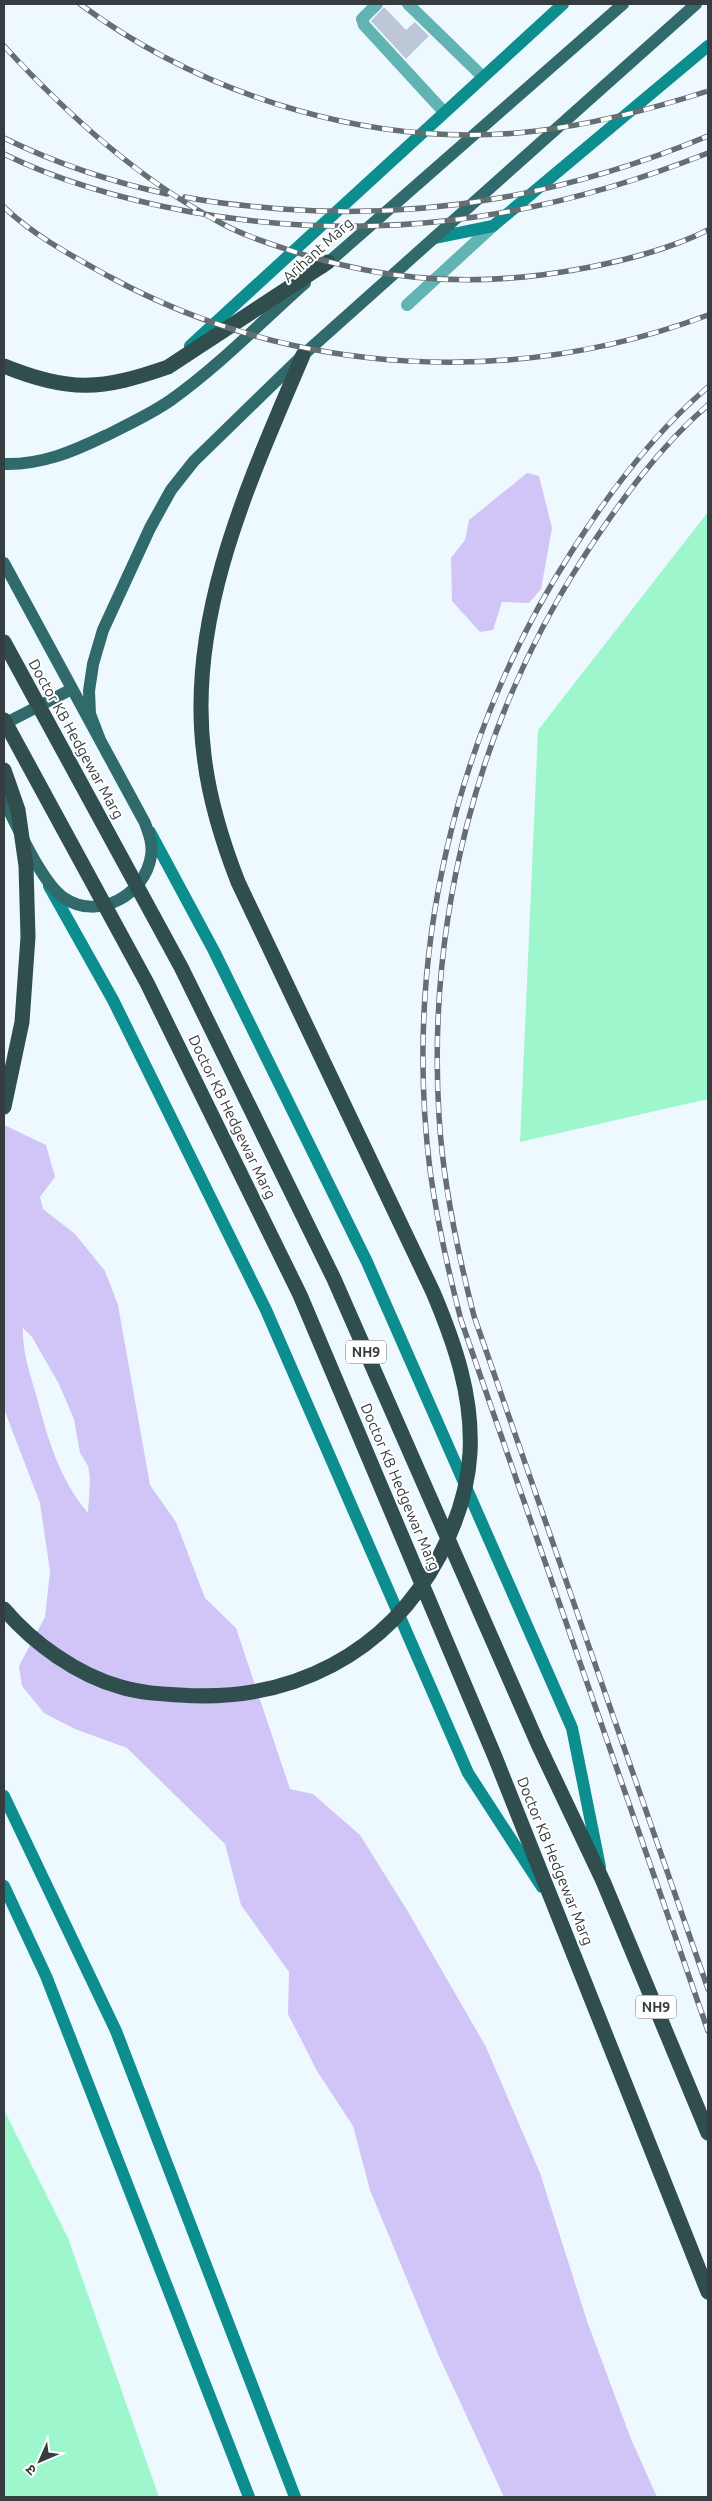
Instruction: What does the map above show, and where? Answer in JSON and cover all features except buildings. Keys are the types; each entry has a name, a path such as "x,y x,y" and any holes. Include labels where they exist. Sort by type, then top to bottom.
{"highway":[{"path":"4,366 32,378 64,386 102,385 140,377 168,367 328,262"},
{"path":"4,1609 21,1629 53,1653 85,1672 120,1687 150,1693 211,1697 247,1694 276,1688 327,1668 356,1651 381,1633 404,1610 428,1578 451,1535 466,1480 470,1453 469,1409 466,1386 452,1336 433,1292 238,882 217,820 204,754 201,686 209,621 228,550 266,443 303,356"},
{"name":"Doctor KB Hedgewar Marg","path":"4,642 180,967 334,1278 538,1744 603,1881 708,2132"},
{"name":"Doctor KB Hedgewar Marg","path":"4,720 147,983 300,1295 495,1757 708,2292"},
{"path":"4,770 18,810 26,866 28,937 22,1022 4,1107"}],"main road":[{"name":"Arihant Marg","path":"4,464 22,464 46,460 80,448 170,401 202,377 328,262 623,4"},
{"path":"100,740 90,714 89,691 93,664 103,630 150,528 171,490 194,461 303,356 696,4"},
{"path":"4,564 145,823 152,840 152,856 146,876 134,890 119,901 102,906 84,906 66,900 57,893 42,873 4,801"},
{"path":"4,724 72,689"}],"street":[{"path":"377,4 364,15 362,20 364,25 444,112"},
{"path":"408,4 482,76"},
{"path":"168,367 482,76 563,4"},
{"path":"407,305 493,226 708,46"},
{"path":"434,238 493,226"},
{"path":"145,823 214,951 367,1262 572,1728 603,1881"},
{"path":"42,873 113,1000 266,1310 468,1773 557,1910"},
{"path":"4,1796 116,2031 295,2497"},
{"path":"4,1886 46,1976 249,2497"}],"green space":[{"path":"708,512 708,1099 520,1142 538,730"},
{"path":"4,2110 68,2238 159,2497 4,2497"}],"shaded area":[{"path":"527,473 539,476 552,528 541,589 529,603 502,602 493,630 480,632 452,601 451,558 465,540 469,520"},
{"path":"4,1125 46,1145 55,1177 40,1197 43,1209 75,1234 105,1271 118,1305 150,1485 176,1522 205,1598 236,1628 290,1789 313,1794 360,1835 407,1910 486,2047 540,2173 587,2321 631,2439 657,2497 504,2497 437,2352 370,2190 353,2126 317,2071 288,2014 289,1972 241,1905 225,1844 127,1748 75,1729 44,1713 22,1686 19,1666 45,1617 50,1571 40,1503 4,1409","holes":["23,1328 32,1337 59,1384 74,1419 80,1453 88,1466 90,1479 88,1513 61,1471 49,1440 26,1360"]}],"railway":[{"path":"80,4 130,37 182,66 238,91 296,110 355,124 416,132 476,135 536,131 623,115 708,91"},
{"path":"4,46 78,120 104,143 160,186 189,205 237,231 323,260 354,268 415,277 477,280 509,278 561,272 626,259 689,239 708,230"},
{"path":"185,197 246,206 338,211 446,206 500,198 552,187 604,173 708,136"},
{"path":"4,138 43,156 84,171 125,184 167,194"},
{"path":"4,154 72,182 143,202 191,212 258,221 324,226 389,225 453,220 517,210 581,195 644,176 708,153"},
{"path":"4,207 41,237 69,254 110,277 181,310 254,335 329,352 405,361 482,361 559,354 634,338 708,315"},
{"path":"708,387 651,443 617,485 572,551 531,621 497,694 469,770 447,848 432,928 424,1008 424,1089 430,1170 443,1245 461,1320 708,2031"},
{"path":"708,405 690,421 656,458 610,517 583,558 546,621 514,687 488,756 467,826 451,897 442,970 437,1043 439,1116 447,1192 474,1316 708,1989"}]}
